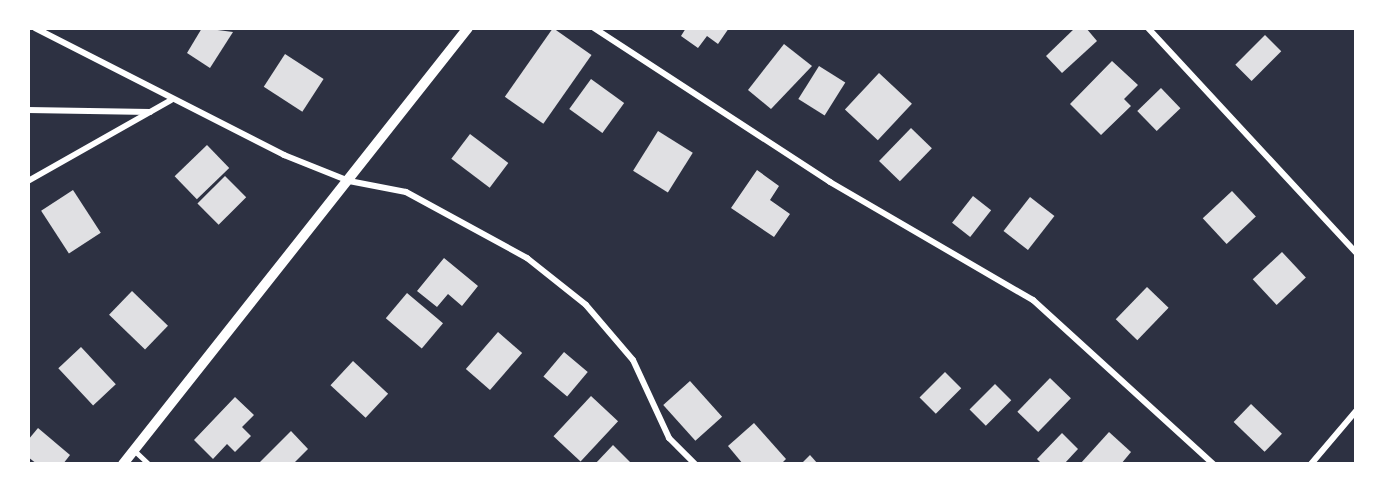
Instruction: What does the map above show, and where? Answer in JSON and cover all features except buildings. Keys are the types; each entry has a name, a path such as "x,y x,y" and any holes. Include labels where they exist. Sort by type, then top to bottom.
{"street":[{"path":"35,28 171,100 349,181 406,192 527,258 586,305 633,360 669,438 695,464"},
{"path":"123,464 468,28"},
{"path":"594,28 830,182 1034,300 1213,464"},
{"path":"1148,28 1356,253"},
{"path":"28,181 171,100"},
{"path":"28,110 150,112"},
{"path":"1311,464 1356,411"}],"lane":[{"path":"134,450 149,464"}]}
